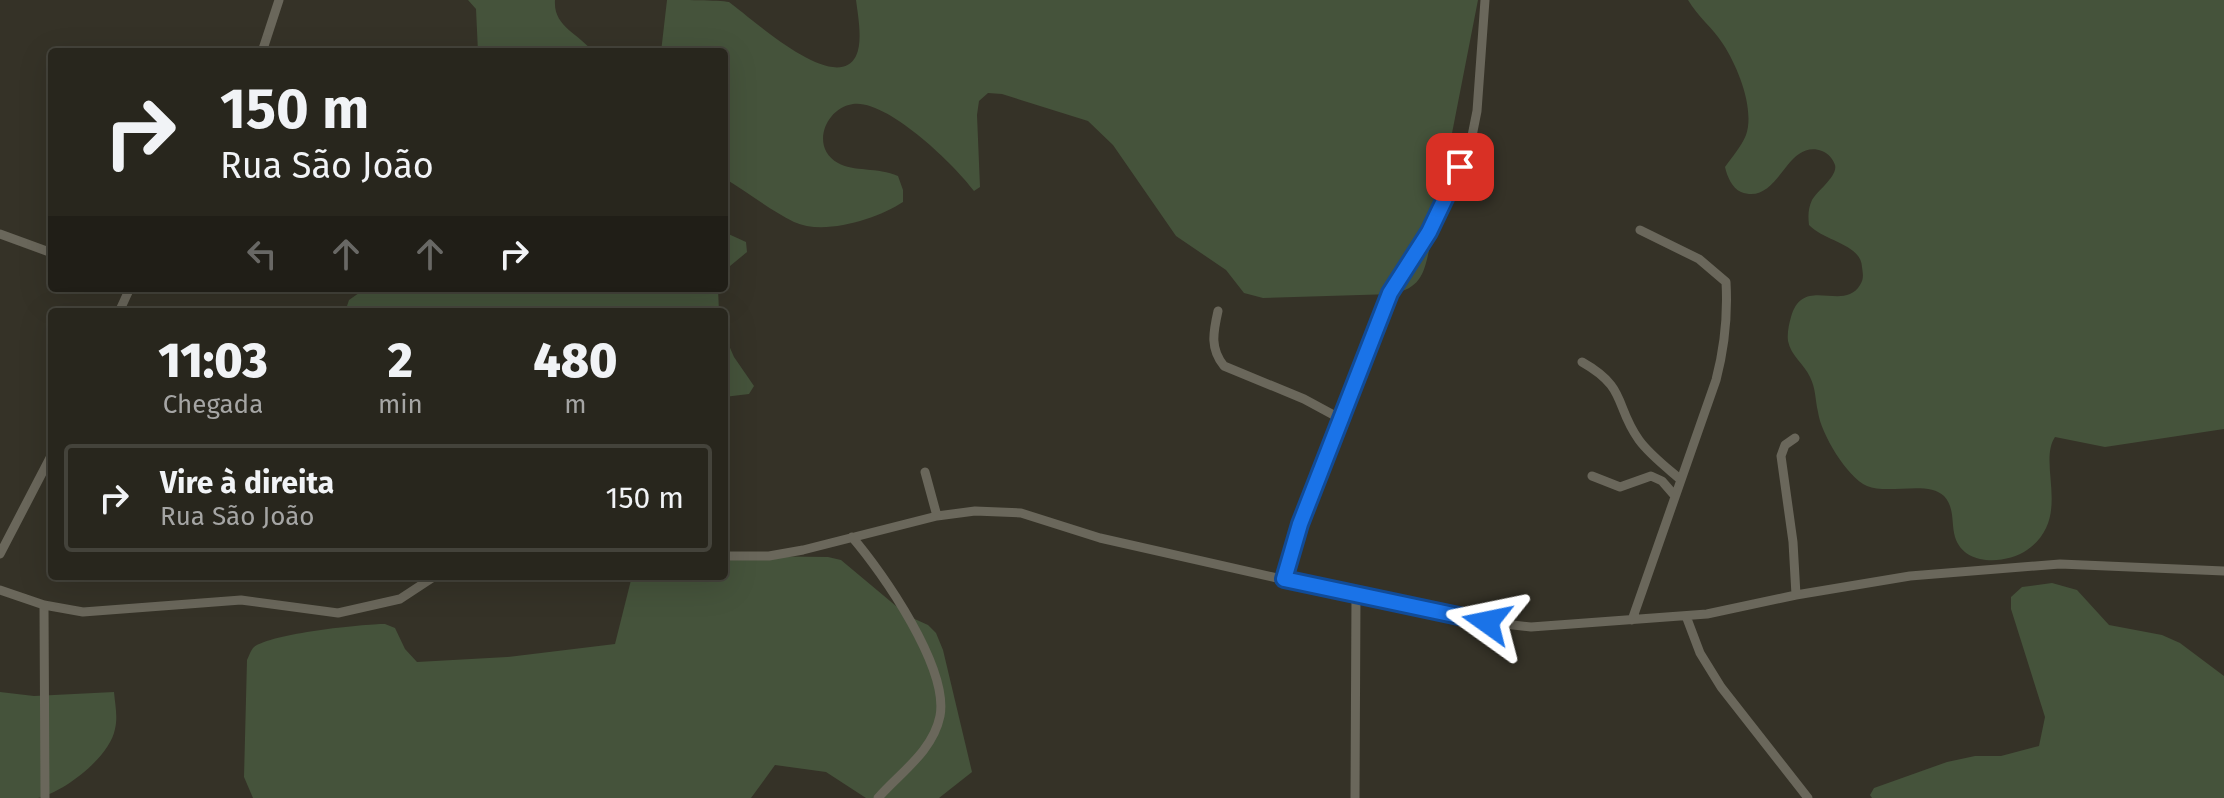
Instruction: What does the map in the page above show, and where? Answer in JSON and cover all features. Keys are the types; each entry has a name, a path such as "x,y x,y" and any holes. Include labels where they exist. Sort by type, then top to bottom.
{"street":[{"path":"263,48 279,0"},
{"path":"1284,579 1300,524 1390,293 1429,232 1470,146 1477,111 1485,0"},
{"path":"1632,620 1726,344 1726,282 1688,252 1640,230"},
{"path":"0,234 48,252"},
{"path":"1218,311 1212,341 1215,356 1224,366 1304,399 1341,419"},
{"path":"1582,362 1612,384 1641,443 1680,479"},
{"path":"1795,438 1785,445 1781,456 1793,542 1796,595"},
{"path":"0,554 48,462"},
{"path":"925,472 937,516"},
{"path":"1592,476 1620,487 1651,476 1662,481 1675,496"},
{"path":"728,556 769,556 937,516 975,511 1021,513 1100,538 1487,622 1531,627 1707,614 1910,576 2056,564 2224,571"},
{"path":"852,537 885,581 920,640 935,669 939,698 940,716 926,748 878,798"},
{"path":"0,590 44,605 83,612 241,600 338,613 400,599 429,580"},
{"path":"1355,798 1356,594"},
{"path":"44,605 45,798"},
{"path":"1686,616 1700,653 1721,687 1808,798"}],"green space":[{"path":"468,0 555,0 555,9 562,23 590,48 478,48 476,9"},
{"path":"667,0 729,2 792,49 830,67 845,66 856,56 860,36 856,0 1478,0 1426,264 1416,283 1393,294 1263,298 1244,293 1226,270 1176,236 1113,145 1088,121 1002,94 988,93 979,101 980,187 974,191 952,166 901,122 867,105 843,107 824,129 823,139 829,156 844,166 898,176 903,202 850,224 820,227 794,222 728,181 728,48 661,48"},
{"path":"1688,0 2224,0 2224,429 2105,447 2055,437 2051,448 2052,492 2048,523 2041,537 2027,550 1998,560 1976,558 1960,547 1955,537 1950,506 1937,491 1876,488 1859,481 1843,464 1830,443 1820,421 1812,381 1792,351 1788,338 1791,317 1804,298 1814,295 1844,296 1853,293 1862,281 1860,259 1855,253 1809,225 1812,200 1830,179 1835,165 1824,152 1807,150 1760,192 1751,194 1735,188 1725,167 1746,135 1747,101 1729,53"},
{"path":"728,234 746,242 747,252 728,268"},
{"path":"360,292 718,292 719,308 346,308 349,300"},
{"path":"728,343 754,386 749,394 728,397"},
{"path":"728,556 828,557 841,560 908,616 928,625 936,633 943,650 972,772 939,798 866,798 826,772 775,765 751,798 253,798 244,777 247,660 253,648 262,643 316,631 385,624 395,628 405,649 417,662 507,657 615,644 631,580 728,580"},
{"path":"2052,583 2077,590 2109,625 2162,635 2180,643 2224,676 2224,798 1872,798 1870,795 1874,788 1947,762 1975,756 2001,756 2039,746 2045,717 2011,609 2011,597 2022,587"},
{"path":"0,692 34,696 114,692 116,720 111,740 95,762 60,789 38,798 0,798"}],"route":[{"path":"1460,167 1429,232 1390,293 1300,524 1284,579 1487,622"}]}
